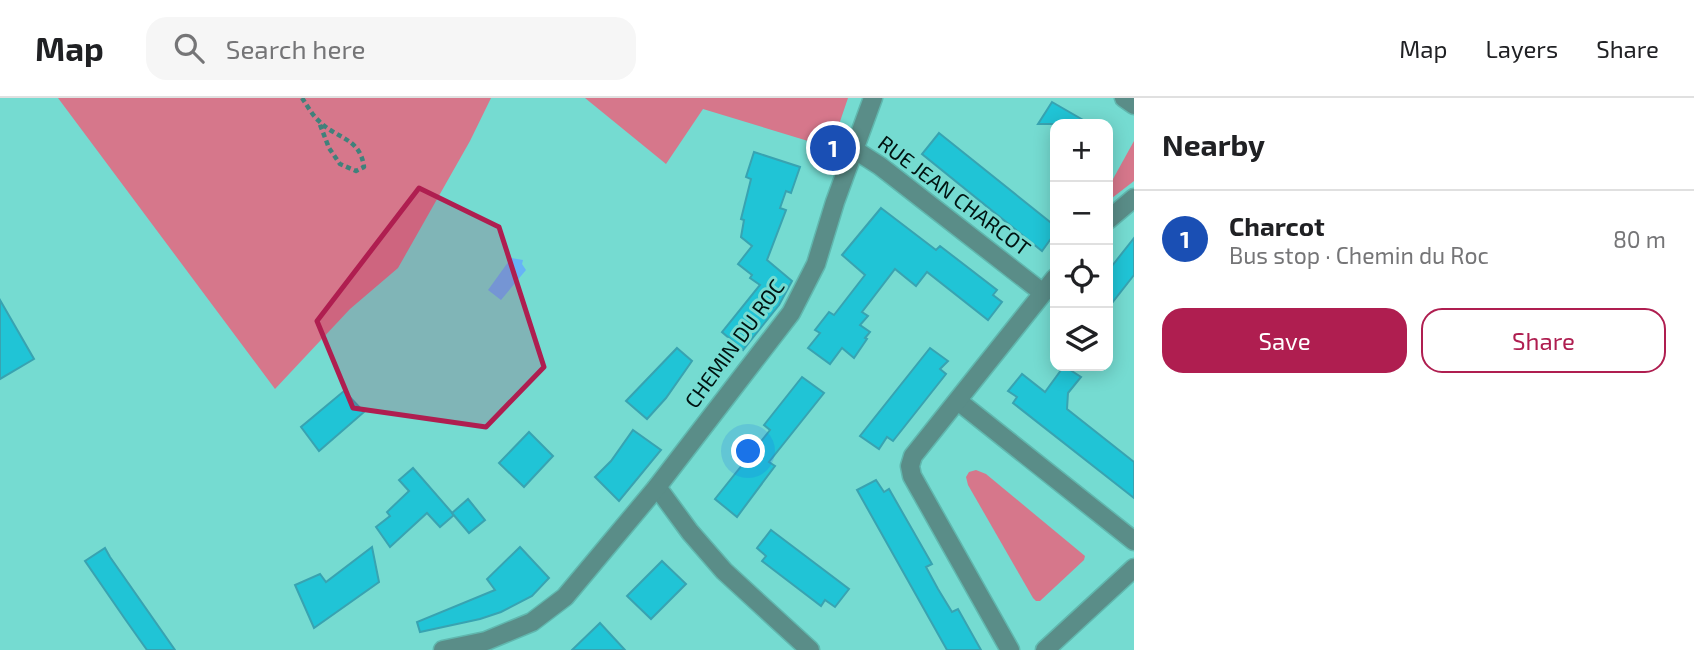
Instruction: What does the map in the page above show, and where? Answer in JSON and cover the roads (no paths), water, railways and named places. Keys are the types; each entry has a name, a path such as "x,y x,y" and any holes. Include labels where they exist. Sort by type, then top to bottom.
{"street":[{"name":"CHEMIN DU ROC","path":"443,650 486,641 532,622 565,597 656,487 792,313 816,264 873,98"},
{"path":"1124,98 1134,105"},
{"name":"RUE JEAN CHARCOT","path":"855,150 880,166 1043,293"},
{"path":"1113,216 1134,198"},
{"path":"1010,650 912,476 910,466 913,456 1050,284"},
{"path":"958,401 1134,541"},
{"path":"656,487 724,571 810,650"},
{"path":"1045,650 1134,568"}],"water":[{"path":"511,258 523,260 522,264 526,270 501,300 488,290"}],"place":[{"name":"Charcot","path":"833,148"}]}
